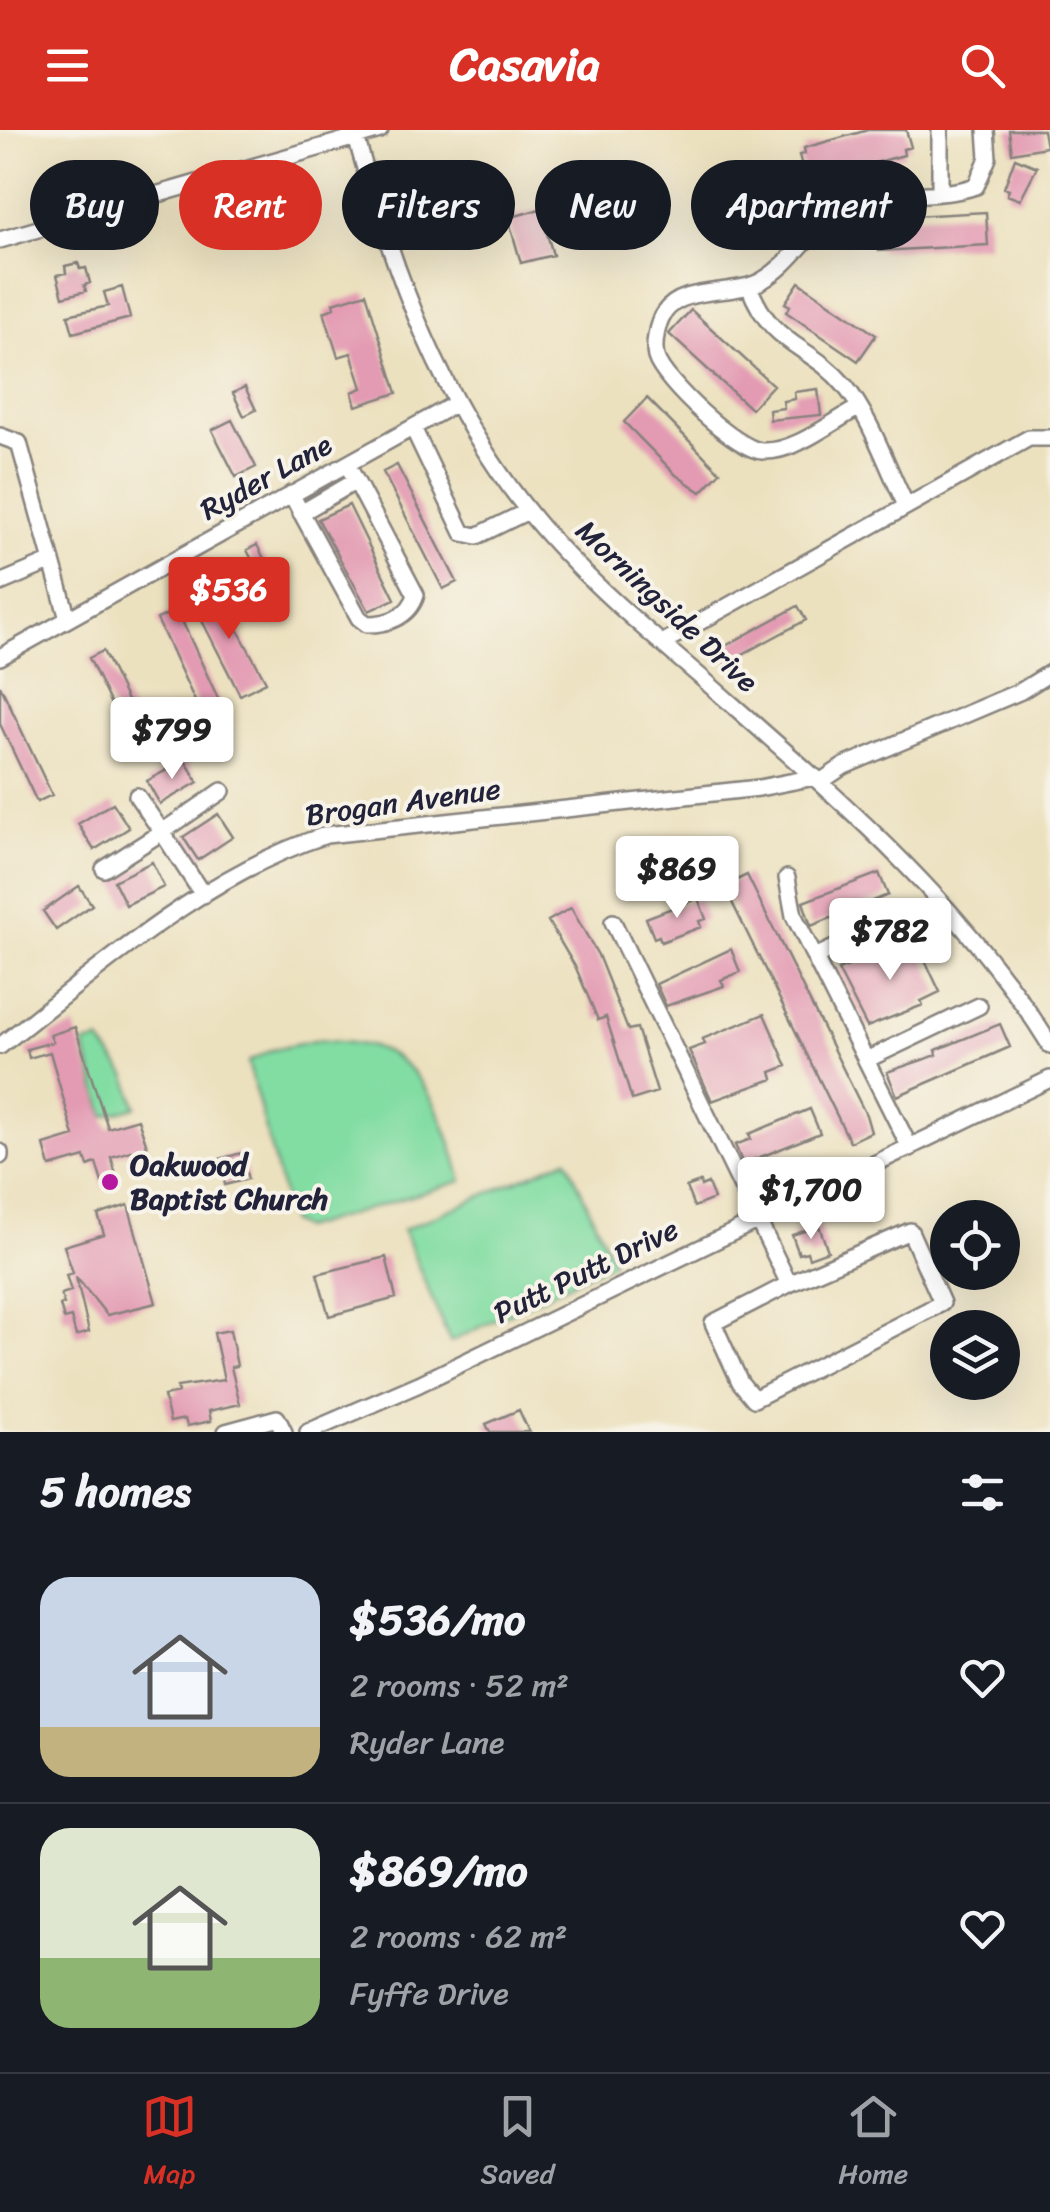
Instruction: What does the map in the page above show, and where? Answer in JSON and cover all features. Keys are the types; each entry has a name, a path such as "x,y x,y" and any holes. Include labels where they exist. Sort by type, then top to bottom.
{"street":[{"path":"0,240 380,130"},
{"path":"940,130 940,191"},
{"path":"858,408 784,449 760,452 738,445 669,377 656,357 656,332 664,312 680,300 749,286 783,264 812,230 852,206 879,197 976,186 988,158 986,130"},
{"name":"Morningside Drive","path":"356,137 395,268 455,404 528,511 662,643 907,864 968,929 1050,1045"},
{"path":"749,286 766,323 832,374 858,408 906,505"},
{"name":"Ryder Lane","path":"0,658 455,404"},
{"path":"412,428 462,534 477,536 528,511"},
{"path":"0,436 19,443 68,619"},
{"path":"662,643 906,505 1045,436"},
{"path":"290,494 359,618 367,624 400,616 413,606 416,595 347,464"},
{"path":"301,513 356,481"},
{"path":"0,583 52,561"},
{"name":"Brogan Avenue","path":"0,1046 203,895 270,853 326,835 817,780 1022,691 1050,673"},
{"path":"104,869 222,791"},
{"path":"137,796 203,895"},
{"path":"787,878 794,916 910,1148"},
{"path":"613,922 789,1284"},
{"path":"815,957 889,922"},
{"path":"866,1060 979,1006"},
{"name":"Putt Putt Drive","path":"308,1432 326,1429 1050,1079"},
{"path":"910,1231 942,1303 754,1399 740,1382 714,1323 789,1284 910,1231"},
{"path":"226,1432 277,1418 284,1432"}],"green space":[{"path":"318,1040 373,1047 408,1068 422,1083 443,1121 462,1181 302,1229 290,1222 248,1062 272,1050"},
{"path":"100,1041 127,1076 136,1107 105,1116 84,1044"},
{"path":"567,1159 613,1262 450,1342 403,1230"}],"building":[{"path":"868,130 906,130 911,147 903,149 904,155 886,160 800,160 804,148"},
{"path":"1009,130 1043,130 1046,147 1012,153"},
{"path":"1015,158 1037,167 1020,200 1007,195 1009,190 1004,188"},
{"path":"535,210 535,250 552,250 553,255 521,263 515,242 515,216"},
{"path":"986,212 988,245 927,248 927,215"},
{"path":"78,263 80,269 86,268 90,283 84,285 86,291 63,297 57,275 66,273 65,266"},
{"path":"799,282 876,335 858,361 786,312 790,306 785,303"},
{"path":"122,287 130,318 73,333 68,315 108,306 104,292"},
{"path":"366,293 397,393 356,406 352,392 362,388 351,353 338,357 324,312 334,308 333,303"},
{"path":"691,310 773,385 751,409 669,334"},
{"path":"245,387 256,410 244,416 233,393"},
{"path":"818,389 821,415 770,420 769,410 784,408 783,401 795,399 794,392"},
{"path":"647,398 720,472 701,492 676,475 624,422"},
{"path":"232,420 256,467 236,477 212,430"},
{"path":"397,465 457,582 443,589 383,472"},
{"path":"349,505 395,599 369,611 318,519"},
{"path":"257,545 286,601 276,606 247,550"},
{"path":"216,589 266,682 240,695 192,601"},
{"path":"798,606 806,620 726,663 720,649"},
{"path":"177,610 222,707 202,716 157,619"},
{"path":"103,651 152,752 137,759 89,658"},
{"path":"0,685 52,795 37,802 0,724"},
{"path":"185,760 198,782 160,804 147,781"},
{"path":"113,803 129,828 94,850 78,824"},
{"path":"218,814 233,837 198,860 183,837"},
{"path":"152,862 164,887 126,905 114,881"},
{"path":"879,873 888,895 811,926 803,902"},
{"path":"747,875 866,1115 871,1132 850,1142 724,886"},
{"path":"79,886 92,905 56,930 43,911"},
{"path":"698,898 706,919 699,921 701,927 661,942 659,936 654,938 646,918"},
{"path":"571,908 598,955 628,1030 637,1028 657,1092 632,1100 606,1017 598,1020 576,968 548,921"},
{"path":"915,939 940,992 921,1001 923,1005 867,1027 838,970"},
{"path":"731,949 740,972 721,980 724,986 666,1006 656,984"},
{"path":"764,1014 787,1066 771,1072 773,1079 712,1101 689,1050 705,1044 702,1039"},
{"path":"1000,1024 1010,1047 897,1096 887,1072 937,1055 936,1050"},
{"path":"75,1027 108,1128 138,1119 147,1146 111,1157 119,1185 104,1189 96,1163 88,1166 85,1157 50,1167 44,1145 74,1136 50,1052 29,1058 27,1049 53,1042 50,1035"},
{"path":"810,1109 820,1133 743,1164 735,1145 751,1139 749,1134"},
{"path":"241,1153 248,1179 225,1185 220,1159"},
{"path":"700,1182 701,1186 708,1183 714,1199 694,1207 686,1187"},
{"path":"128,1205 156,1303 107,1315 76,1277 89,1332 76,1336 71,1317 64,1319 60,1305 64,1304 61,1294 71,1291 66,1275 73,1273 64,1246 104,1234 98,1215"},
{"path":"819,1226 828,1251 809,1258 807,1252 799,1254 792,1235"},
{"path":"386,1257 396,1298 329,1316 317,1274"},
{"path":"230,1330 237,1366 231,1367 240,1404 209,1411 211,1421 187,1426 185,1419 170,1422 164,1396 178,1393 177,1387 224,1380 214,1333"},
{"path":"519,1410 529,1432 490,1432 486,1424"}],"place":[{"name":"Oakwood Baptist Church","path":"110,1182"}]}
